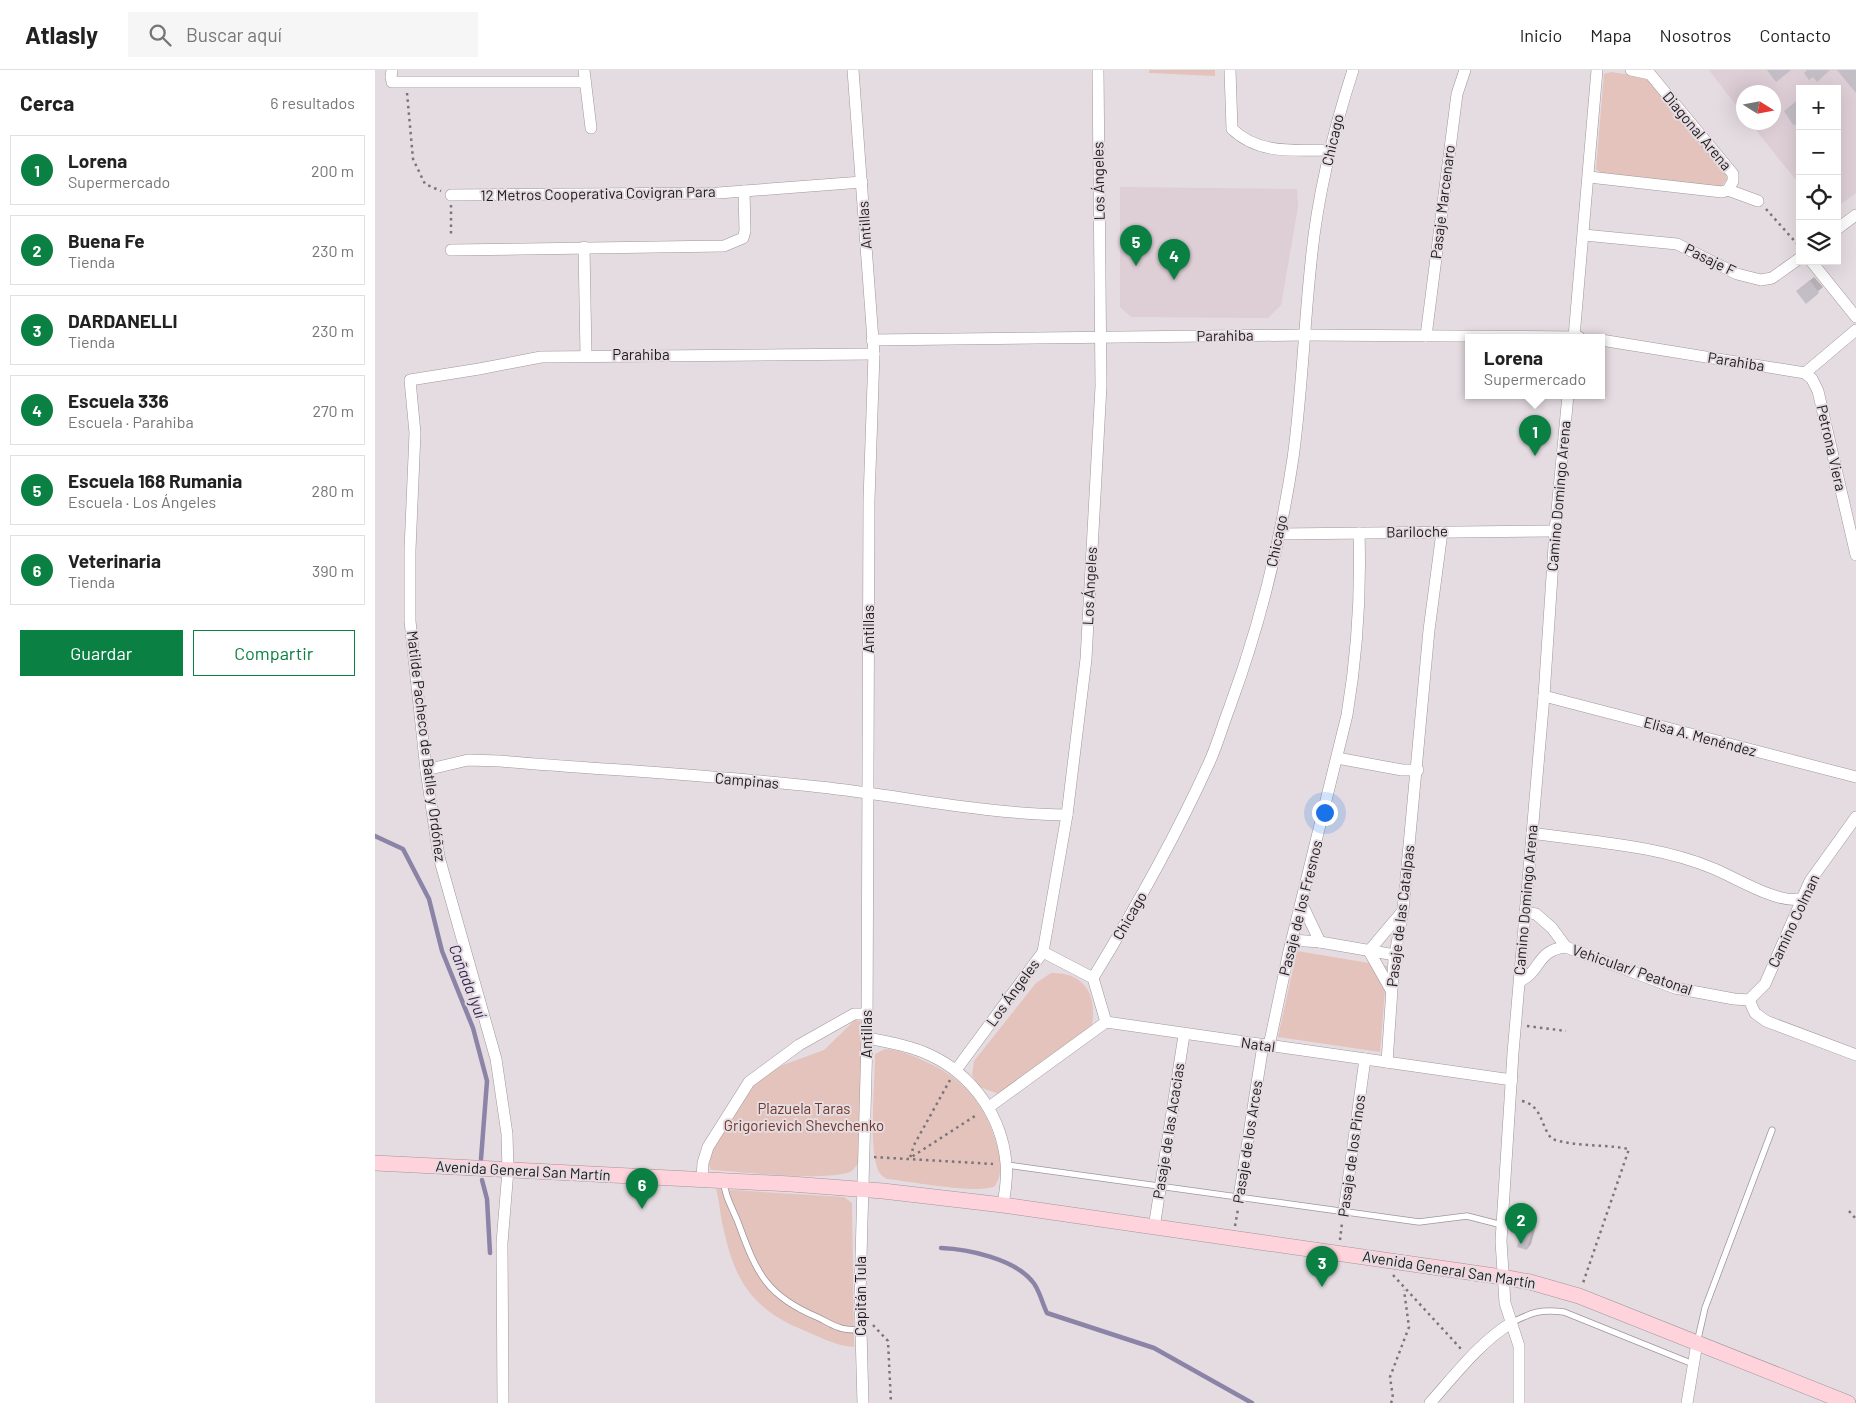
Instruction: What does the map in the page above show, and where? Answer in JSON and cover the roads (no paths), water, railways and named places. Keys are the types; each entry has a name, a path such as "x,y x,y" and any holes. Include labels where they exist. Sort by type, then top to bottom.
{"main road":[{"name":"Avenida General San Martín","path":"375,1163 723,1180 864,1189 1003,1206 1502,1277 1531,1282 1579,1296 1840,1402"}],"street":[{"path":"392,70 392,82 584,76 591,128"},
{"name":"Antillas","path":"853,70 874,354 869,500 867,1038 864,1189"},
{"name":"Los Ángeles","path":"956,1070 1043,952 1067,815 1086,659 1101,386 1098,70"},
{"path":"1229,70 1232,129 1242,139 1274,150 1330,150"},
{"name":"Chicago","path":"1093,978 1141,900 1209,763 1243,672 1258,621 1280,534 1301,392 1304,335 1314,238 1330,150 1353,70"},
{"name":"Pasaje Marcenaro","path":"1426,336 1456,102 1465,70"},
{"path":"1574,334 1597,70"},
{"name":"Diagonal Arena","path":"1589,177 1722,192 1728,190 1733,181 1733,174 1650,74 1631,70"},
{"name":"12 Metros Cooperativa Covigran Para","path":"451,196 745,191 862,182"},
{"path":"1728,190 1758,201"},
{"path":"451,250 724,246 743,238 745,231 745,191"},
{"path":"1841,227 1856,215"},
{"name":"Pasaje F","path":"1584,235 1677,244 1737,274 1761,280 1772,278 1796,261"},
{"path":"584,247 586,355"},
{"path":"1814,265 1856,318"},
{"path":"1805,373 1856,330"},
{"name":"Parahiba","path":"872,340 1304,335 1465,336"},
{"name":"Parahiba","path":"1605,341 1805,373"},
{"name":"Parahiba","path":"409,380 541,357 586,355 874,354"},
{"name":"Petrona Viera","path":"1805,373 1812,379 1818,391 1856,555"},
{"name":"Matilde Pacheco de Batlle y Ordóñez","path":"409,380 415,433 410,550 410,620 426,770 443,875 500,1074 507,1134 508,1170 501,1243 503,1403"},
{"name":"Camino Domingo Arena","path":"1519,1403 1519,1346 1505,1303 1502,1277 1502,1225 1519,980 1544,696 1555,531 1568,399"},
{"name":"Bariloche","path":"1280,534 1555,531"},
{"name":"Pasaje de las Catalpas","path":"1387,1062 1391,990 1403,910 1418,770 1427,649 1442,532"},
{"name":"Pasaje de los Fresnos","path":"1266,1045 1302,904 1353,683 1360,564 1359,533"},
{"name":"Elisa A. Menéndez","path":"1544,696 1856,777"},
{"path":"1337,758 1383,767 1418,770"},
{"name":"Campinas","path":"426,770 468,760 500,760 868,792 971,809 1026,814 1067,815"},
{"name":"Camino Colman","path":"1749,1000 1765,984 1810,881 1856,817"},
{"path":"1532,833 1621,846 1688,859 1777,896 1795,900 1801,899"},
{"path":"1302,904 1320,942"},
{"path":"1369,951 1403,910"},
{"name":"Vehicular/ Peatonal","path":"1525,912 1536,914 1552,928 1566,947 1675,988 1734,1000 1749,1000"},
{"path":"1292,940 1320,942 1395,955"},
{"path":"1519,980 1529,976 1543,956 1555,948 1566,947"},
{"path":"1369,951 1391,990"},
{"path":"989,1107 1106,1022 1093,978 1043,952"},
{"path":"1749,1000 1755,1013 1766,1022 1856,1055"},
{"path":"702,1179 703,1163 708,1147 749,1082 799,1045 854,1014 867,1014"},
{"name":"Natal","path":"1106,1022 1512,1080"},
{"name":"Pasaje de las Acacias","path":"1154,1228 1184,1034"},
{"path":"867,1038 915,1049 956,1070 973,1086 989,1107 1000,1132 1007,1165 1003,1206"},
{"name":"Pasaje de los Arces","path":"1239,1197 1266,1045"},
{"name":"Pasaje de los Pinos","path":"1344,1211 1365,1058"},
{"name":"Capitán Tula","path":"863,1403 860,1256 864,1189"},
{"path":"1430,1403 1469,1358 1495,1334 1511,1323"},
{"path":"1687,1403 1697,1343"}],"lane":[{"path":"1697,1343 1705,1308 1772,1130"},
{"path":"1007,1165 1419,1222 1467,1216 1502,1225"},
{"path":"723,1180 726,1199 739,1223 745,1242 757,1268 775,1294 839,1328 860,1327"},
{"name":"Avenida General San Martín","path":"1511,1323 1530,1313 1545,1310 1565,1312 1693,1364"}],"waterway":[{"name":"Cañada Iyuí","path":"375,836 403,849 429,899 442,951 473,1028 487,1081 481,1159"},
{"name":"Cañada Iyuí","path":"482,1180 487,1199 490,1253"},
{"path":"941,1248 964,1250 1002,1261 1024,1273 1034,1284 1047,1313 1154,1348 1252,1403"}],"place":[{"name":"Escuela 168 Rumania","path":"1136,266"},
{"name":"Escuela 336","path":"1174,280"},
{"name":"Lorena","path":"1535,456"},
{"name":"Veterinaria","path":"642,1209"},
{"name":"Buena Fe","path":"1521,1244"},
{"name":"DARDANELLI","path":"1322,1287"}],"park label":[{"name":"Plazuela Taras Grigorievich Shevchenko","path":"804,1118"}]}
